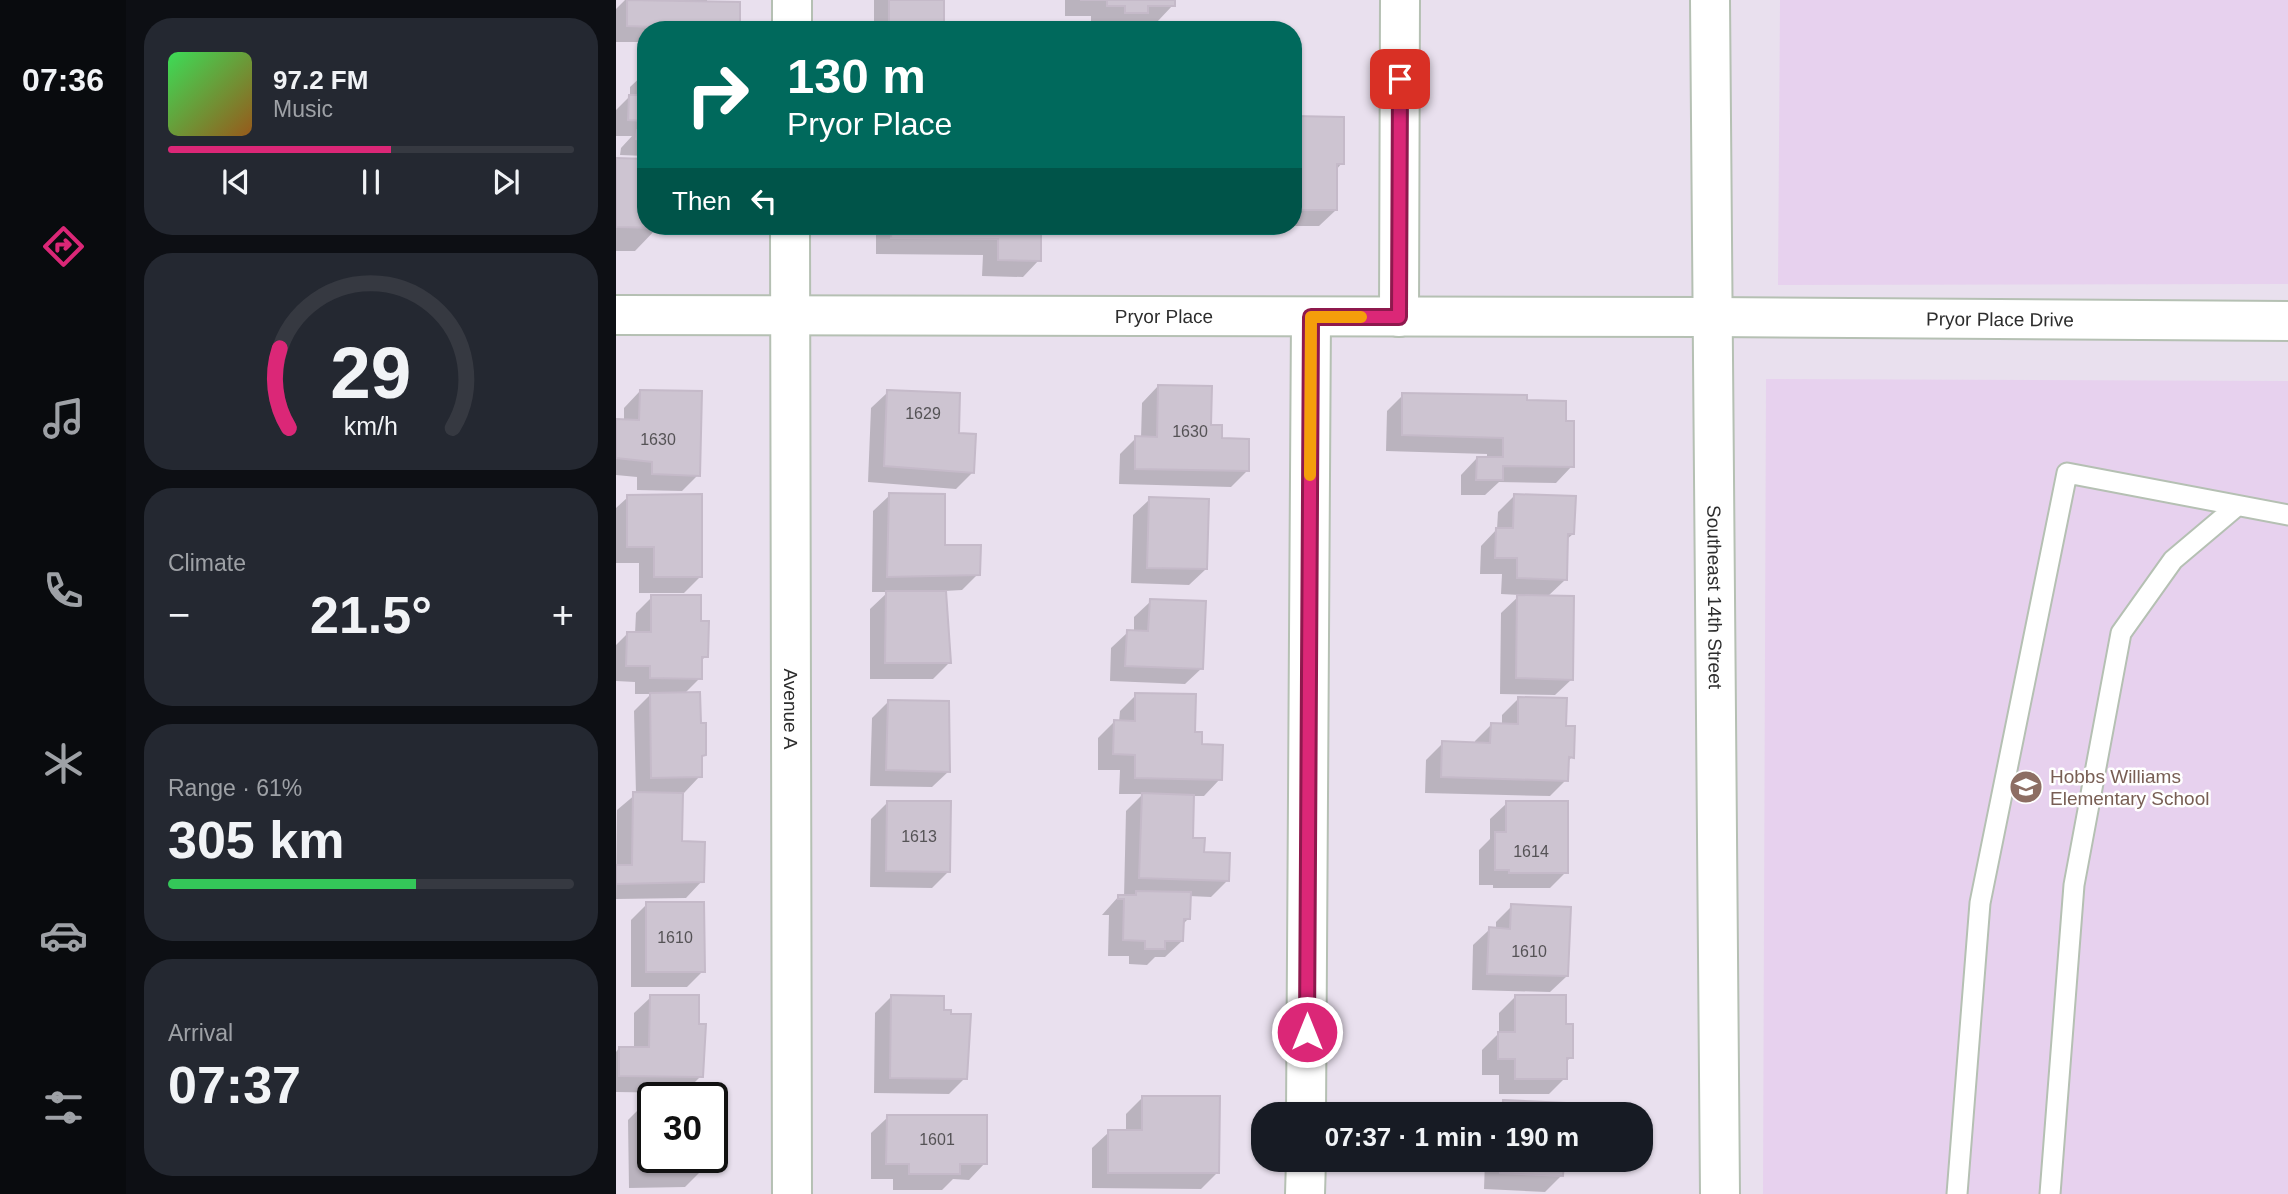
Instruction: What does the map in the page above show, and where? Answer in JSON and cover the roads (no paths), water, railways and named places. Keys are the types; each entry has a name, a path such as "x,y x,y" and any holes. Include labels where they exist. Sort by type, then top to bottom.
{"street":[{"path":"792,0 792,21"},
{"path":"1399,317 1400,0"},
{"name":"Southeast 14th Street","path":"1710,0 1720,1194"},
{"name":"Avenue A","path":"790,235 793,1194"},
{"name":"Pryor Place","path":"616,315 1711,317"},
{"path":"1306,1102 1311,317"},
{"name":"Pryor Place Drive","path":"1711,317 2288,321"},
{"path":"1306,1172 1306,1194"}],"lane":[{"path":"1957,1194 1980,903 2067,473 2288,515"},
{"path":"2050,1194 2074,885 2121,633 2173,560 2238,506"}],"place":[{"name":"Hobbs Williams Elementary School","path":"2026,787"}]}
